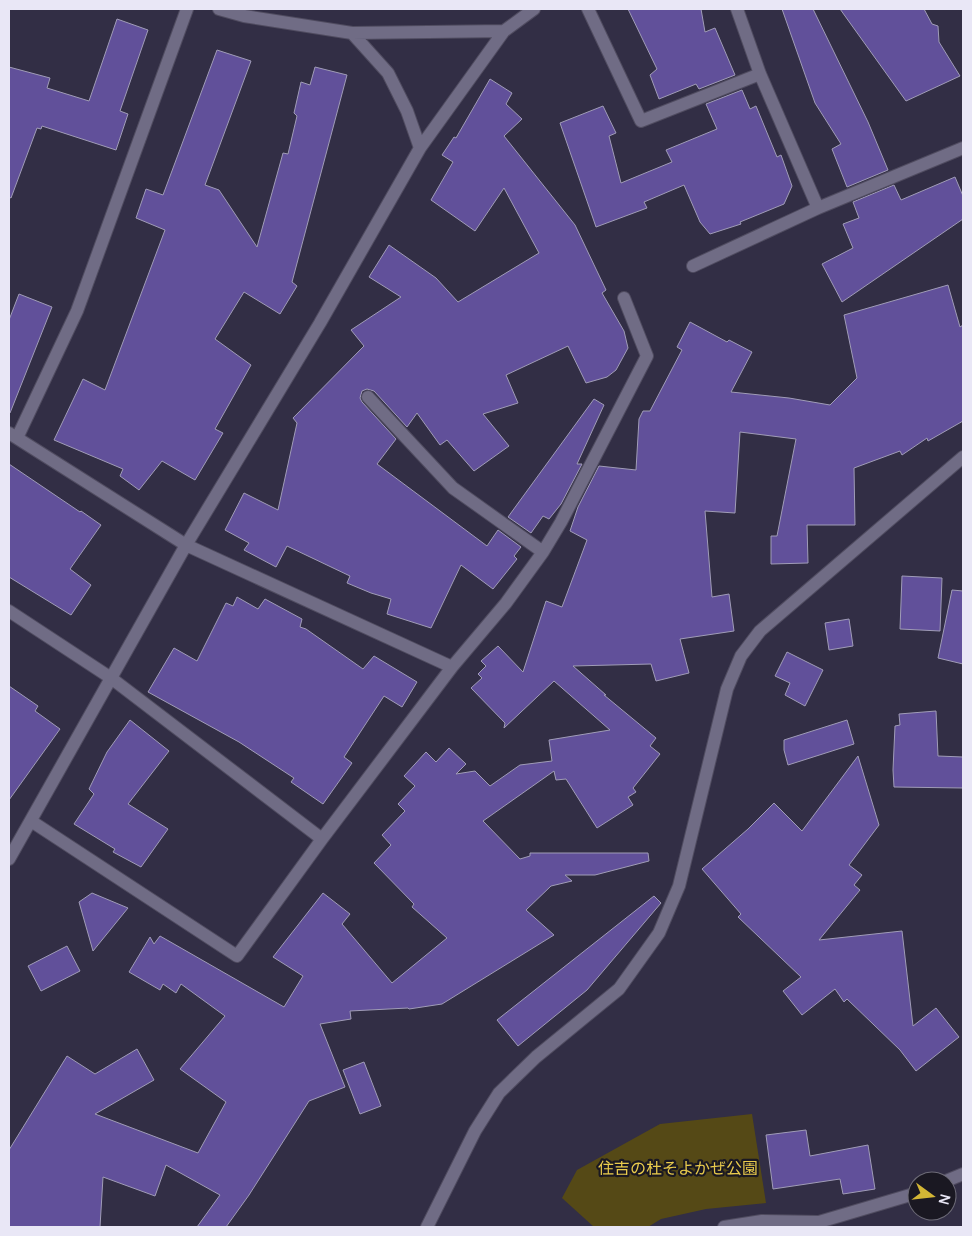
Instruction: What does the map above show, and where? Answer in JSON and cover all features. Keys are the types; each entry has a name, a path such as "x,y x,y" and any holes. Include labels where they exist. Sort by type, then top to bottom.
{"street":[{"path":"187,9 77,311 13,435 186,545 452,667"},
{"path":"219,9 244,16 352,33 504,31"},
{"path":"9,859 186,545 320,323 420,148 504,31 534,9"},
{"path":"588,9 641,122 760,74"},
{"path":"737,9 760,74 818,208"},
{"path":"352,33 388,73 407,111 420,148"},
{"path":"693,266 818,208 963,148"},
{"path":"31,821 237,956 322,839 452,667 506,603 543,552 561,522 646,356 624,298"},
{"path":"368,397 452,488 543,552"},
{"path":"427,1227 475,1131 499,1093 536,1057 619,989 659,933 679,886 727,689 741,656 760,631 963,457"},
{"path":"9,611 111,678 322,839"},
{"path":"724,1227 762,1221 819,1222 907,1196"}],"green space":[{"name":"住吉の杜そよかぜ公園","path":"752,1114 766,1203 706,1209 661,1219 648,1227 594,1227 562,1198 577,1170 660,1124"}],"building":[{"path":"628,9 701,9 705,32 715,28 735,75 699,89 696,84 659,99 650,75 657,69"},
{"path":"782,9 813,9 868,122 888,170 847,187 832,149 841,144 815,103"},
{"path":"840,9 924,9 932,24 938,26 939,42 960,76 906,101"},
{"path":"117,19 148,30 120,111 128,114 116,150 42,126 41,129 37,128 11,198 9,197 9,67 50,78 47,88 89,101"},
{"path":"217,50 251,61 205,185 219,190 257,247 283,153 288,154 297,116 294,113 301,82 310,85 315,67 347,75 292,282 297,286 280,314 244,292 215,339 251,365 215,429 223,433 195,480 162,461 139,490 120,476 123,469 54,440 83,379 105,390 165,230 136,218 146,189 163,195"},
{"path":"490,79 512,93 506,104 522,119 504,136 575,225 606,290 602,293 624,331 628,348 616,370 607,377 586,383 568,346 506,375 518,403 483,414 509,446 474,471 447,440 440,445 417,413 407,427 374,391 367,389 362,391 360,398 362,402 396,439 377,464 487,546 498,530 521,547 514,556 517,559 493,589 461,565 431,628 387,614 391,599 347,583 350,576 287,546 276,567 244,550 249,543 225,530 244,493 278,510 297,423 293,418 364,346 351,330 401,297 369,277 389,245 436,278 458,302 539,253 504,188 475,231 431,200 453,162 442,155 454,137 456,138"},
{"path":"742,90 750,109 756,106 777,157 781,155 792,186 784,204 740,222 741,224 710,234 700,222 684,185 644,202 647,208 596,227 560,123 603,106 616,133 609,136 621,183 672,162 666,150 717,129 706,104"},
{"path":"955,177 963,196 963,219 842,302 822,264 853,248 843,224 859,218 853,202 894,185 901,200"},
{"path":"948,285 960,327 963,325 963,421 928,441 927,438 902,455 900,451 854,468 855,525 807,525 808,563 771,564 771,536 777,536 796,439 740,432 735,513 705,511 712,597 729,594 734,631 680,639 689,673 656,681 651,664 573,666 606,695 604,695 656,738 650,746 660,754 633,788 636,792 628,797 633,805 597,828 566,779 556,780 554,771 483,821 520,859 530,856 530,853 648,853 649,861 595,875 565,875 572,881 551,886 526,910 554,935 442,1004 409,1009 350,1011 351,1019 320,1024 345,1087 309,1101 249,1195 226,1227 197,1227 220,1195 166,1165 155,1196 103,1177 100,1227 9,1227 9,1150 67,1056 95,1074 137,1049 154,1080 95,1114 198,1153 226,1102 180,1069 225,1016 181,984 176,993 163,984 160,990 129,972 150,937 154,944 160,936 284,1007 303,976 273,957 323,893 350,914 342,924 392,983 447,938 412,907 414,904 374,863 391,845 382,835 405,811 398,804 415,786 404,776 426,752 436,762 449,748 466,764 456,774 475,771 490,786 520,765 552,761 549,740 610,730 554,681 504,728 505,723 471,688 482,678 478,674 486,666 481,661 498,646 523,672 546,601 562,607 587,540 570,531 578,507 599,466 636,470 639,419 643,411 650,411 682,350 677,347 690,322 727,342 729,340 752,352 731,392 789,398 830,405 857,378 844,315"},
{"path":"19,294 52,307 9,413 9,320"},
{"path":"594,399 604,405 577,464 582,464 561,504 549,519 543,516 531,533 508,517"},
{"path":"9,464 101,525 70,569 91,585 71,615 9,577"},
{"path":"902,576 942,578 940,631 900,629"},
{"path":"952,590 963,591 963,664 938,658"},
{"path":"237,597 258,609 265,599 302,619 300,627 306,629 363,669 374,656 417,682 402,707 384,696 344,757 352,763 323,804 291,782 294,778 239,742 148,692 174,648 197,661 226,603 233,606"},
{"path":"849,619 853,646 829,650 825,623"},
{"path":"787,652 823,670 805,706 785,695 790,683 775,676"},
{"path":"9,686 38,706 35,711 60,729 9,800"},
{"path":"936,711 938,756 963,757 963,788 894,787 895,726 900,725 899,714"},
{"path":"130,720 169,751 128,804 168,829 141,867 113,852 115,849 74,824 94,794 89,789 107,752"},
{"path":"847,720 854,744 788,765 784,750 784,740"},
{"path":"858,756 879,825 849,865 862,875 854,885 860,890 819,940 902,931 913,1026 936,1008 959,1037 916,1071 900,1050 847,999 844,1002 835,989 802,1015 783,991 801,977 738,917 741,914 702,869 748,829 774,803 802,831"},
{"path":"92,893 128,908 93,951 79,902"},
{"path":"654,896 661,903 587,990 518,1046 497,1020"},
{"path":"67,946 80,971 41,991 28,966"},
{"path":"364,1062 381,1106 360,1114 343,1070"},
{"path":"806,1130 810,1156 868,1145 875,1189 843,1194 840,1179 773,1189 766,1135"}]}
